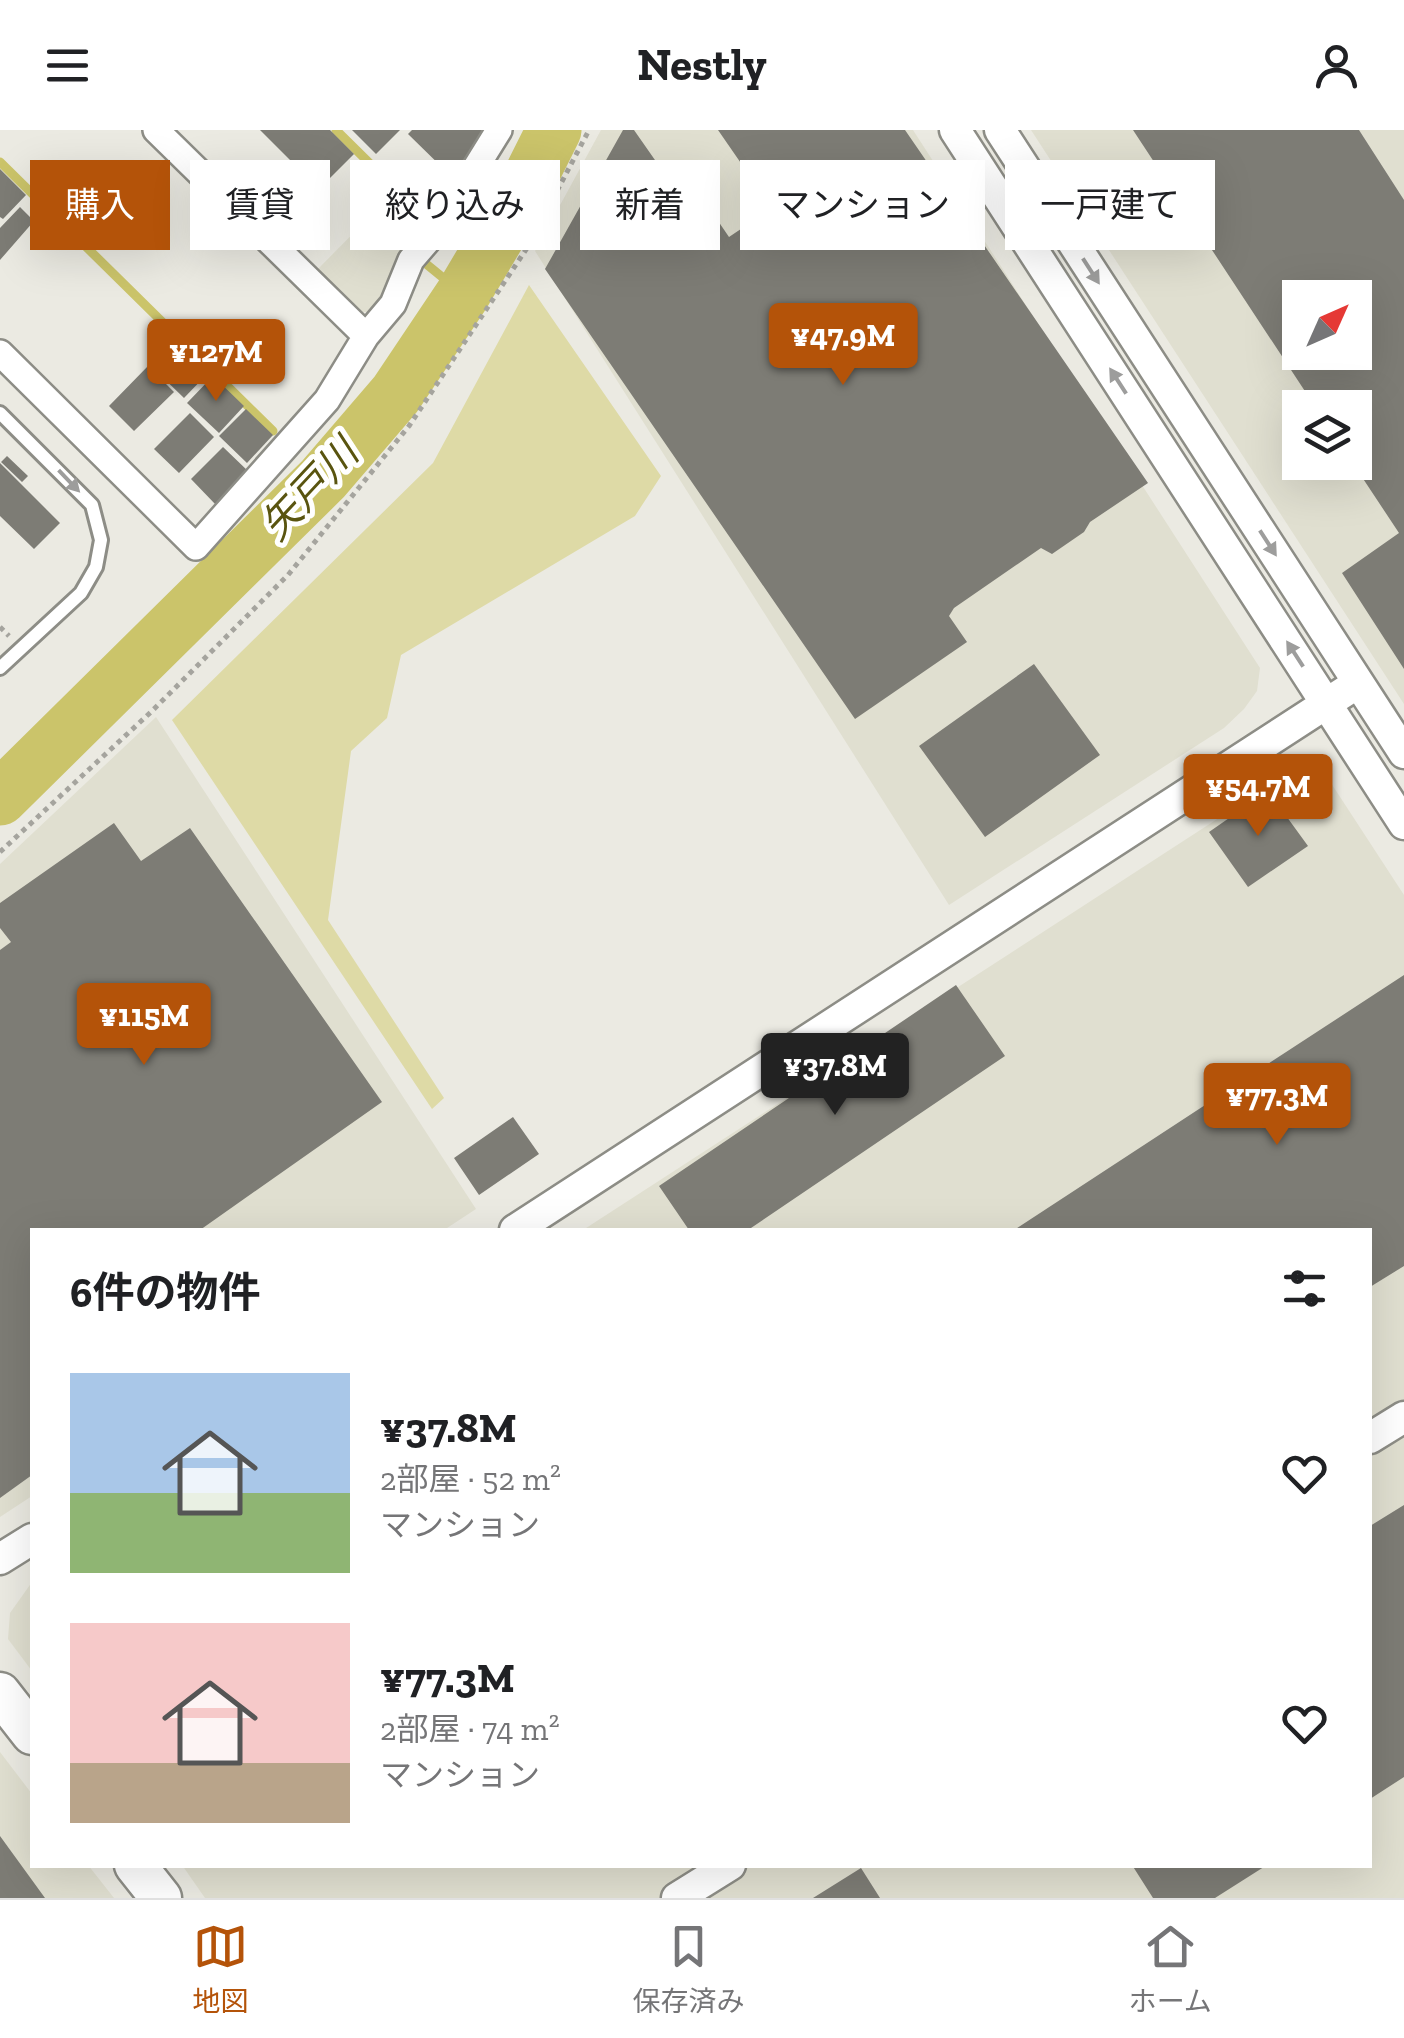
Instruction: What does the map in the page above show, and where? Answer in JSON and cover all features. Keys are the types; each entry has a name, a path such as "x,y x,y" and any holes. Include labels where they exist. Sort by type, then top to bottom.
{"main road":[{"path":"0,1693 30,1731"},
{"path":"138,1868 161,1898"}],"street":[{"path":"156,130 366,336"},
{"path":"0,354 196,547 327,400 366,336 393,304 411,260 437,230 499,130"},
{"path":"956,130 1404,824"},
{"path":"1000,130 1404,753"},
{"path":"517,1228 1358,682"},
{"path":"1372,1437 1404,1416"},
{"path":"0,1559 30,1540"},
{"path":"676,1898 725,1868"}],"lane":[{"path":"0,412 92,506 101,540 96,567 81,593 0,668"}],"path":[{"path":"0,852 152,711 288,575 349,501 409,426 527,248 588,130"}],"shaded area":[{"path":"601,130 913,130 932,160 740,160 740,250 985,250 985,242 1260,668 1257,691 1244,709 1224,728 949,905 535,251 560,250 560,205 580,168 580,250 720,250 720,160 585,160"},
{"path":"1031,130 1404,130 1404,704 1109,250 1215,250 1215,160 1050,160"},
{"path":"350,237 350,250 407,250 371,312 360,312 317,270"},
{"path":"529,285 661,476 635,516 401,655 387,718 351,751 328,920 444,1098 432,1109 172,720 433,463"},
{"path":"156,717 476,1209 447,1228 30,1228 30,1497 0,1517 0,864"},
{"path":"1305,774 1329,780 1404,895 1404,1898 205,1898 184,1868 1372,1868 1372,1228 586,1228 1276,781"},
{"path":"30,1585 30,1668 8,1639 10,1613"},
{"path":"0,1752 30,1791 30,1868 90,1868 114,1898 0,1898"}],"building":[{"path":"260,130 330,130 354,154 330,178 330,160 290,160"},
{"path":"352,130 400,130 376,154"},
{"path":"412,130 482,130 466,160 435,160 408,134"},
{"path":"623,130 634,130 655,160 606,160"},
{"path":"718,130 905,130 926,160 740,162"},
{"path":"1133,130 1359,130 1404,200 1404,669 1342,573 1399,533 1364,480 1372,480 1372,390 1304,390 1291,370 1372,370 1372,280 1282,280 1282,356 1212,250 1215,250 1215,160 1153,160"},
{"path":"0,169 26,195 3,219 0,217"},
{"path":"20,207 30,217 30,226 0,260 0,228"},
{"path":"580,207 580,250 720,250 720,224 729,237 740,230 740,250 985,250 985,246 1148,483 1090,522 1084,532 1052,554 1041,548 954,608 949,616 967,642 855,719 545,269 556,250 560,250 560,242"},
{"path":"175,339 209,372 184,398 150,365"},
{"path":"148,366 174,392 134,431 109,406"},
{"path":"213,376 244,406 219,433 187,403"},
{"path":"246,409 273,435 247,463 219,436"},
{"path":"190,413 214,437 179,473 154,449"},
{"path":"223,447 249,472 216,505 191,479"},
{"path":"7,456 28,476 22,482 1,462"},
{"path":"0,463 60,523 34,549 0,516"},
{"path":"1034,664 1100,755 985,837 919,746"},
{"path":"1268,791 1308,846 1248,887 1209,832"},
{"path":"114,823 141,861 190,828 382,1102 203,1228 30,1228 30,1476 0,1498 0,950 11,942 0,928 0,903"},
{"path":"1404,975 1404,1266 1372,1286 1372,1228 1017,1228"},
{"path":"956,985 1005,1056 751,1228 688,1228 659,1186"},
{"path":"513,1117 539,1154 479,1195 454,1158"},
{"path":"1404,1505 1404,1777 1372,1798 1372,1525"},
{"path":"0,1836 45,1898 0,1898"},
{"path":"861,1868 880,1898 813,1898"},
{"path":"1134,1868 1262,1868 1215,1898 1153,1898"}],"waterway":[{"path":"336,130 366,160"},
{"name":"矢戸川","path":"0,798 323,479 396,394 463,294 520,198 554,130"},
{"path":"0,162 273,431"},
{"path":"425,263 463,294"}]}
